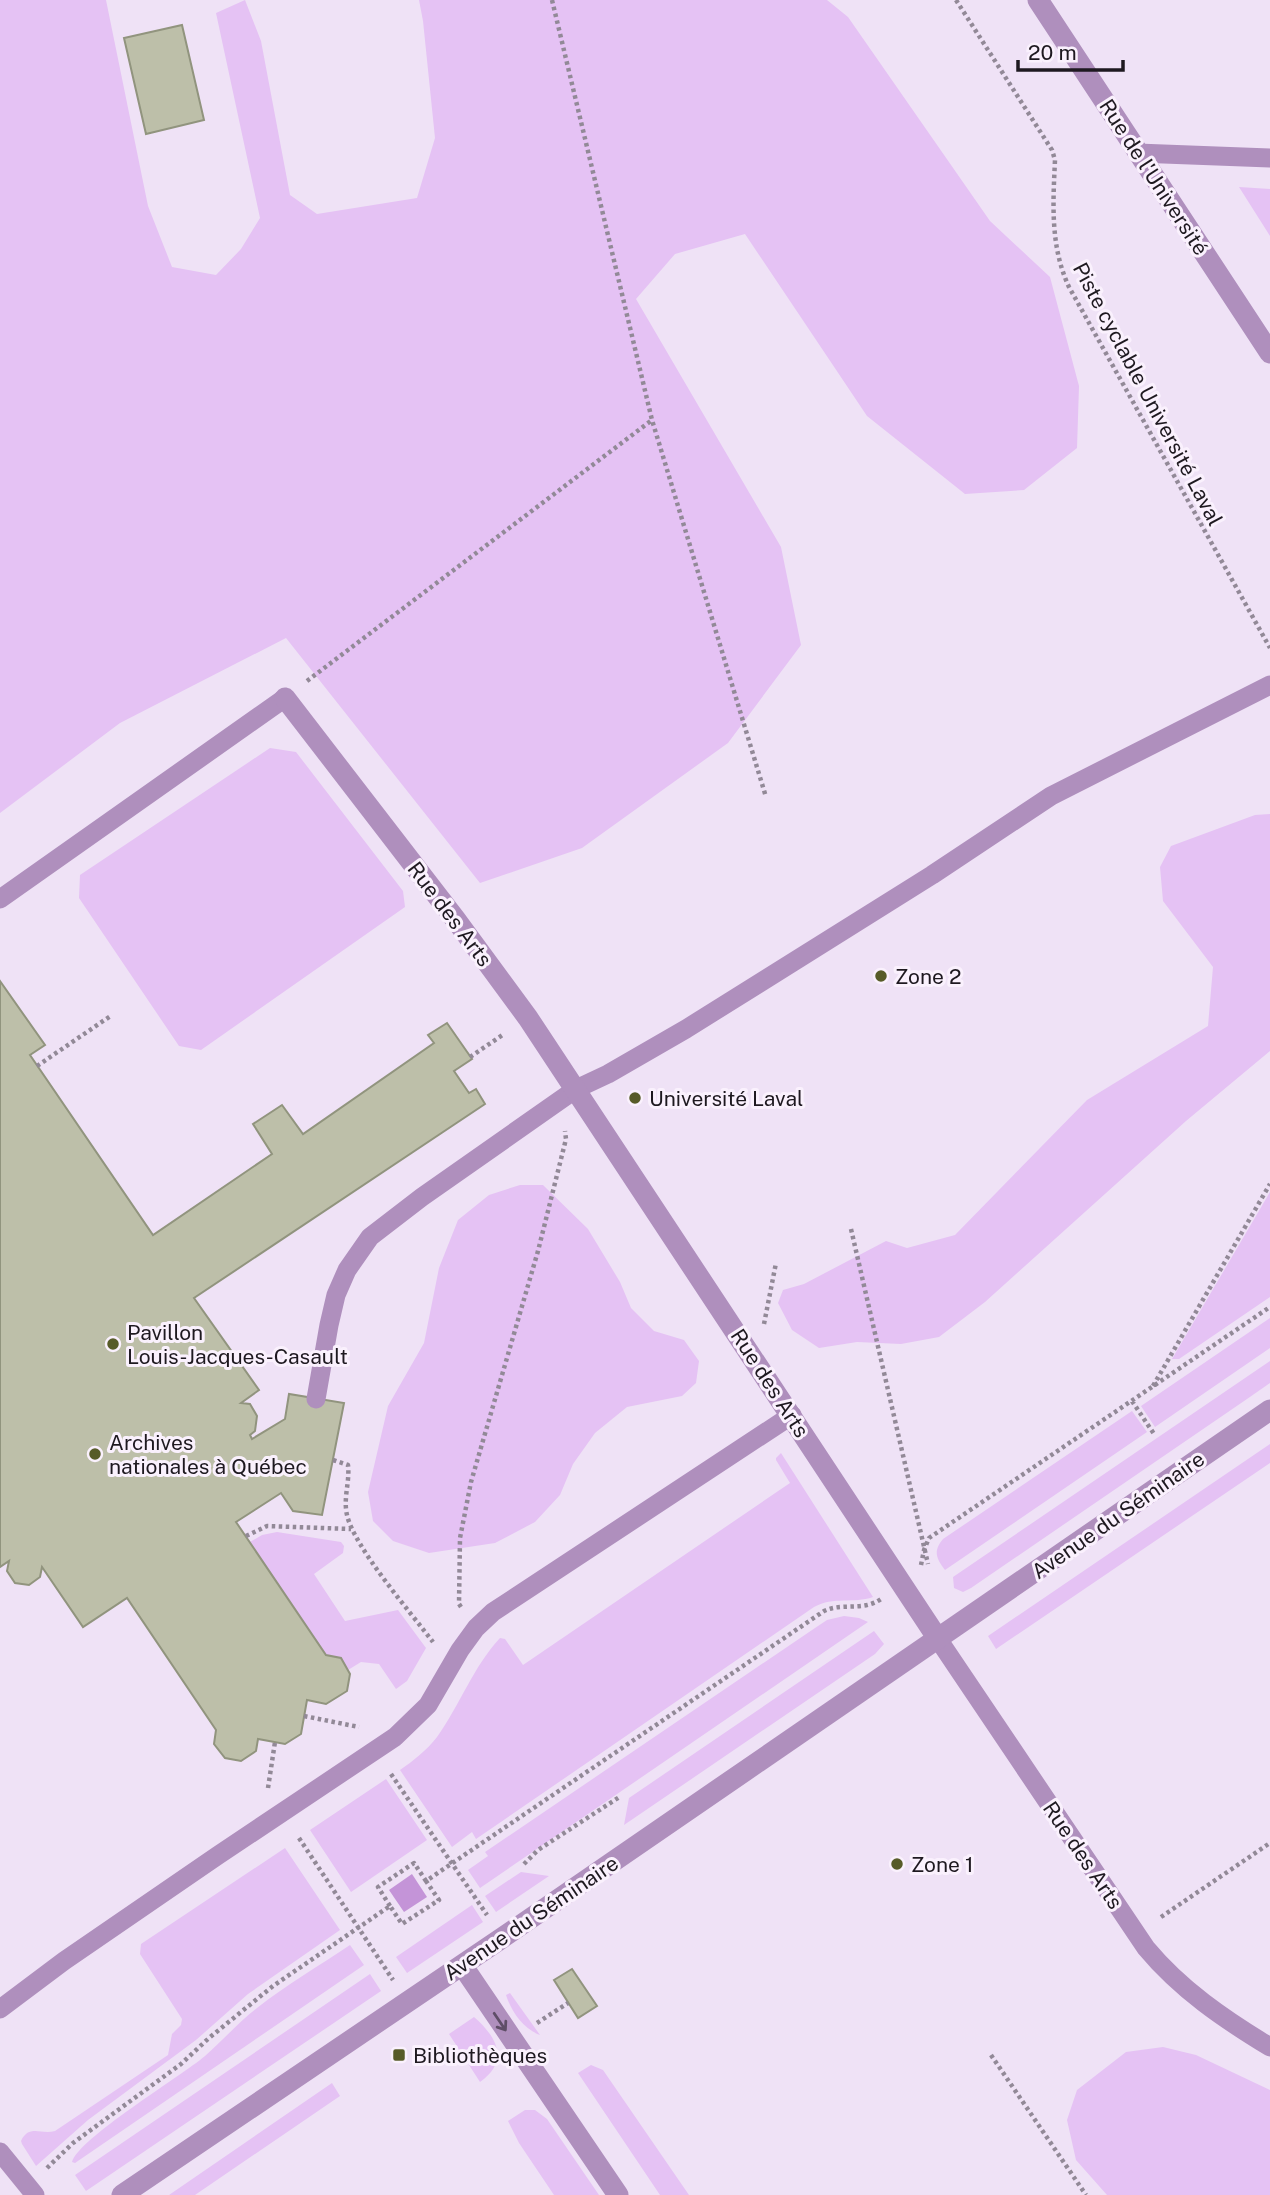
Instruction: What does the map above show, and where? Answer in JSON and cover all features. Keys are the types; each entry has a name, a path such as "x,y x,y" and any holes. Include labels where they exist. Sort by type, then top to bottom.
{"street":[{"name":"Rue de l'Université","path":"1038,0 1270,353"},
{"name":"Rue des Arts","path":"285,698 528,1018 569,1095 792,1415 938,1639"},
{"name":"Avenue du Séminaire","path":"122,2195 1270,1410"},
{"path":"462,1965 618,2195"}],"lane":[{"path":"1137,153 1270,158"},
{"path":"316,1399 336,1295 346,1270 370,1237 422,1197 569,1095 686,1029 932,875 1051,796 1270,685"},
{"path":"0,899 285,698"},
{"path":"0,2008 217,1856 395,1738 428,1704 476,1628 504,1604 792,1415"},
{"name":"Rue des Arts","path":"938,1639 1158,1962 1206,2006 1270,2047"},
{"path":"0,2152 34,2195"}],"path":[{"path":"552,0 652,419 766,797"},
{"name":"Piste cyclable Université Laval","path":"956,0 1052,150 1055,160 1053,202 1056,253 1069,287 1270,648"},
{"path":"285,698 652,419"},
{"path":"37,1066 112,1015"},
{"path":"470,1057 528,1018"},
{"path":"476,1628 459,1604 460,1538 482,1441 538,1251 566,1139 569,1095"},
{"path":"1151,1388 1270,1184"},
{"path":"851,1229 928,1564"},
{"path":"763,1326 776,1263"},
{"path":"920,1568 923,1550 929,1538 1270,1307"},
{"path":"1132,1401 1154,1434"},
{"path":"333,1460 348,1465 346,1506 351,1528 389,1584 451,1665"},
{"path":"246,1536 267,1526 351,1528"},
{"path":"426,1881 824,1611 832,1607 869,1607 877,1602"},
{"path":"304,1716 359,1727"},
{"path":"268,1789 275,1742"},
{"path":"391,1774 489,1918"},
{"path":"524,1864 538,1850 621,1796"},
{"path":"299,1838 395,1981"},
{"path":"1161,1917 1270,1843"},
{"path":"414,1863 426,1881 439,1900 402,1924 378,1887 414,1863"},
{"path":"40,2173 82,2136 181,2064 273,1986 390,1906"},
{"path":"537,2023 568,2003"},
{"path":"992,2054 1086,2195"}],"shaded area":[{"path":"0,0 106,0 148,206 172,267 216,275 241,249 260,218 216,13 245,0 261,41 290,195 317,214 417,198 435,138 419,0 827,0 848,17 990,221 1050,277 1079,386 1077,448 1024,490 965,494 867,416 745,234 675,254 636,299 781,547 801,645 728,743 582,848 480,883 286,638 120,723 0,813"},
{"path":"1239,187 1270,189 1270,236"},
{"path":"270,748 296,752 403,891 405,907 201,1050 179,1046 79,898 80,875"},
{"path":"1270,814 1270,1051 1186,1121 985,1302 939,1337 901,1344 857,1342 819,1348 792,1330 778,1303 783,1290 804,1284 886,1241 907,1248 955,1235 1087,1100 1208,1026 1213,967 1163,901 1160,867 1171,846 1255,815"},
{"path":"520,1185 543,1185 588,1229 620,1282 631,1308 654,1331 684,1340 699,1361 696,1383 682,1396 627,1407 595,1433 573,1464 560,1495 535,1522 495,1543 429,1553 393,1541 373,1521 368,1492 388,1406 424,1343 439,1268 458,1220 489,1195"},
{"path":"1270,1192 1270,1297 1179,1359 1172,1359"},
{"path":"1270,1318 1270,1348 1155,1427 1141,1406"},
{"path":"1270,1361 1270,1383 971,1588 963,1592 954,1588 953,1577"},
{"path":"1132,1411 1147,1432 945,1570 937,1554 943,1539"},
{"path":"1270,1444 1270,1463 996,1649 988,1636"},
{"path":"781,1453 873,1597 829,1602 814,1607 476,1839 472,1832 452,1847 400,1770 420,1755 437,1737 490,1649 500,1638 505,1639 523,1665 790,1483 776,1460"},
{"path":"277,1532 341,1542 344,1546 343,1553 314,1574 345,1621 398,1610 426,1648 407,1681 396,1689 379,1664 361,1662 348,1670 341,1658 326,1655 250,1542 262,1535"},
{"path":"844,1616 868,1622 480,1888 468,1870 488,1856 485,1852 827,1620"},
{"path":"874,1631 884,1644 875,1654 624,1825 629,1798"},
{"path":"386,1779 427,1840 351,1892 310,1830"},
{"path":"285,1848 340,1930 248,1994 196,2040 88,2120 36,2166 22,2144 24,2136 32,2131 55,2131 168,2055 172,2034 181,2025 182,2019 140,1954 141,1944"},
{"path":"521,1872 549,1876 496,1912 485,1896"},
{"path":"412,1874 427,1897 404,1912 389,1890"},
{"path":"472,1905 483,1922 407,1973 396,1957"},
{"path":"350,1945 364,1965 75,2163 72,2162 92,2138 205,2056 257,2008"},
{"path":"370,1974 381,1991 86,2191 75,2175"},
{"path":"510,1993 540,2035 518,2019 506,1995"},
{"path":"474,2017 489,2033 497,2049 495,2066 480,2082 449,2034"},
{"path":"1163,2047 1196,2055 1270,2090 1270,2195 1107,2195 1076,2160 1067,2120 1077,2090 1126,2052"},
{"path":"591,2065 603,2070 689,2195 660,2195 578,2073"},
{"path":"332,2083 340,2096 195,2195 169,2195"},
{"path":"525,2110 535,2110 547,2119 599,2195 554,2195 519,2143 508,2121"}],"building":[{"path":"182,25 204,120 146,134 124,38"},
{"name":"Pavillon Louis-Jacques-Casault","path":"0,981 45,1045 30,1055 153,1235 272,1154 253,1124 282,1105 303,1134 434,1043 428,1035 447,1023 472,1059 454,1071 469,1093 476,1089 485,1104 194,1298 259,1390 241,1403 250,1404 257,1416 255,1431 250,1435 252,1439 285,1419 289,1394 344,1403 322,1515 293,1511 281,1493 236,1522 326,1655 341,1658 350,1674 347,1691 326,1704 307,1700 301,1734 285,1744 258,1739 256,1751 241,1761 225,1758 214,1744 216,1730 127,1598 83,1627 42,1567 40,1577 29,1585 15,1583 7,1571 9,1561 0,1567"},
{"path":"572,1969 597,2006 578,2018 554,1980"}],"place":[{"name":"Zone 2","path":"881,976"},
{"name":"Université Laval","path":"635,1098"},
{"name":"Pavillon Louis-Jacques-Casault","path":"113,1344"},
{"name":"Archives nationales à Québec","path":"95,1454"},
{"name":"Zone 1","path":"897,1864"},
{"name":"Bibliothèques","path":"399,2055"}]}
